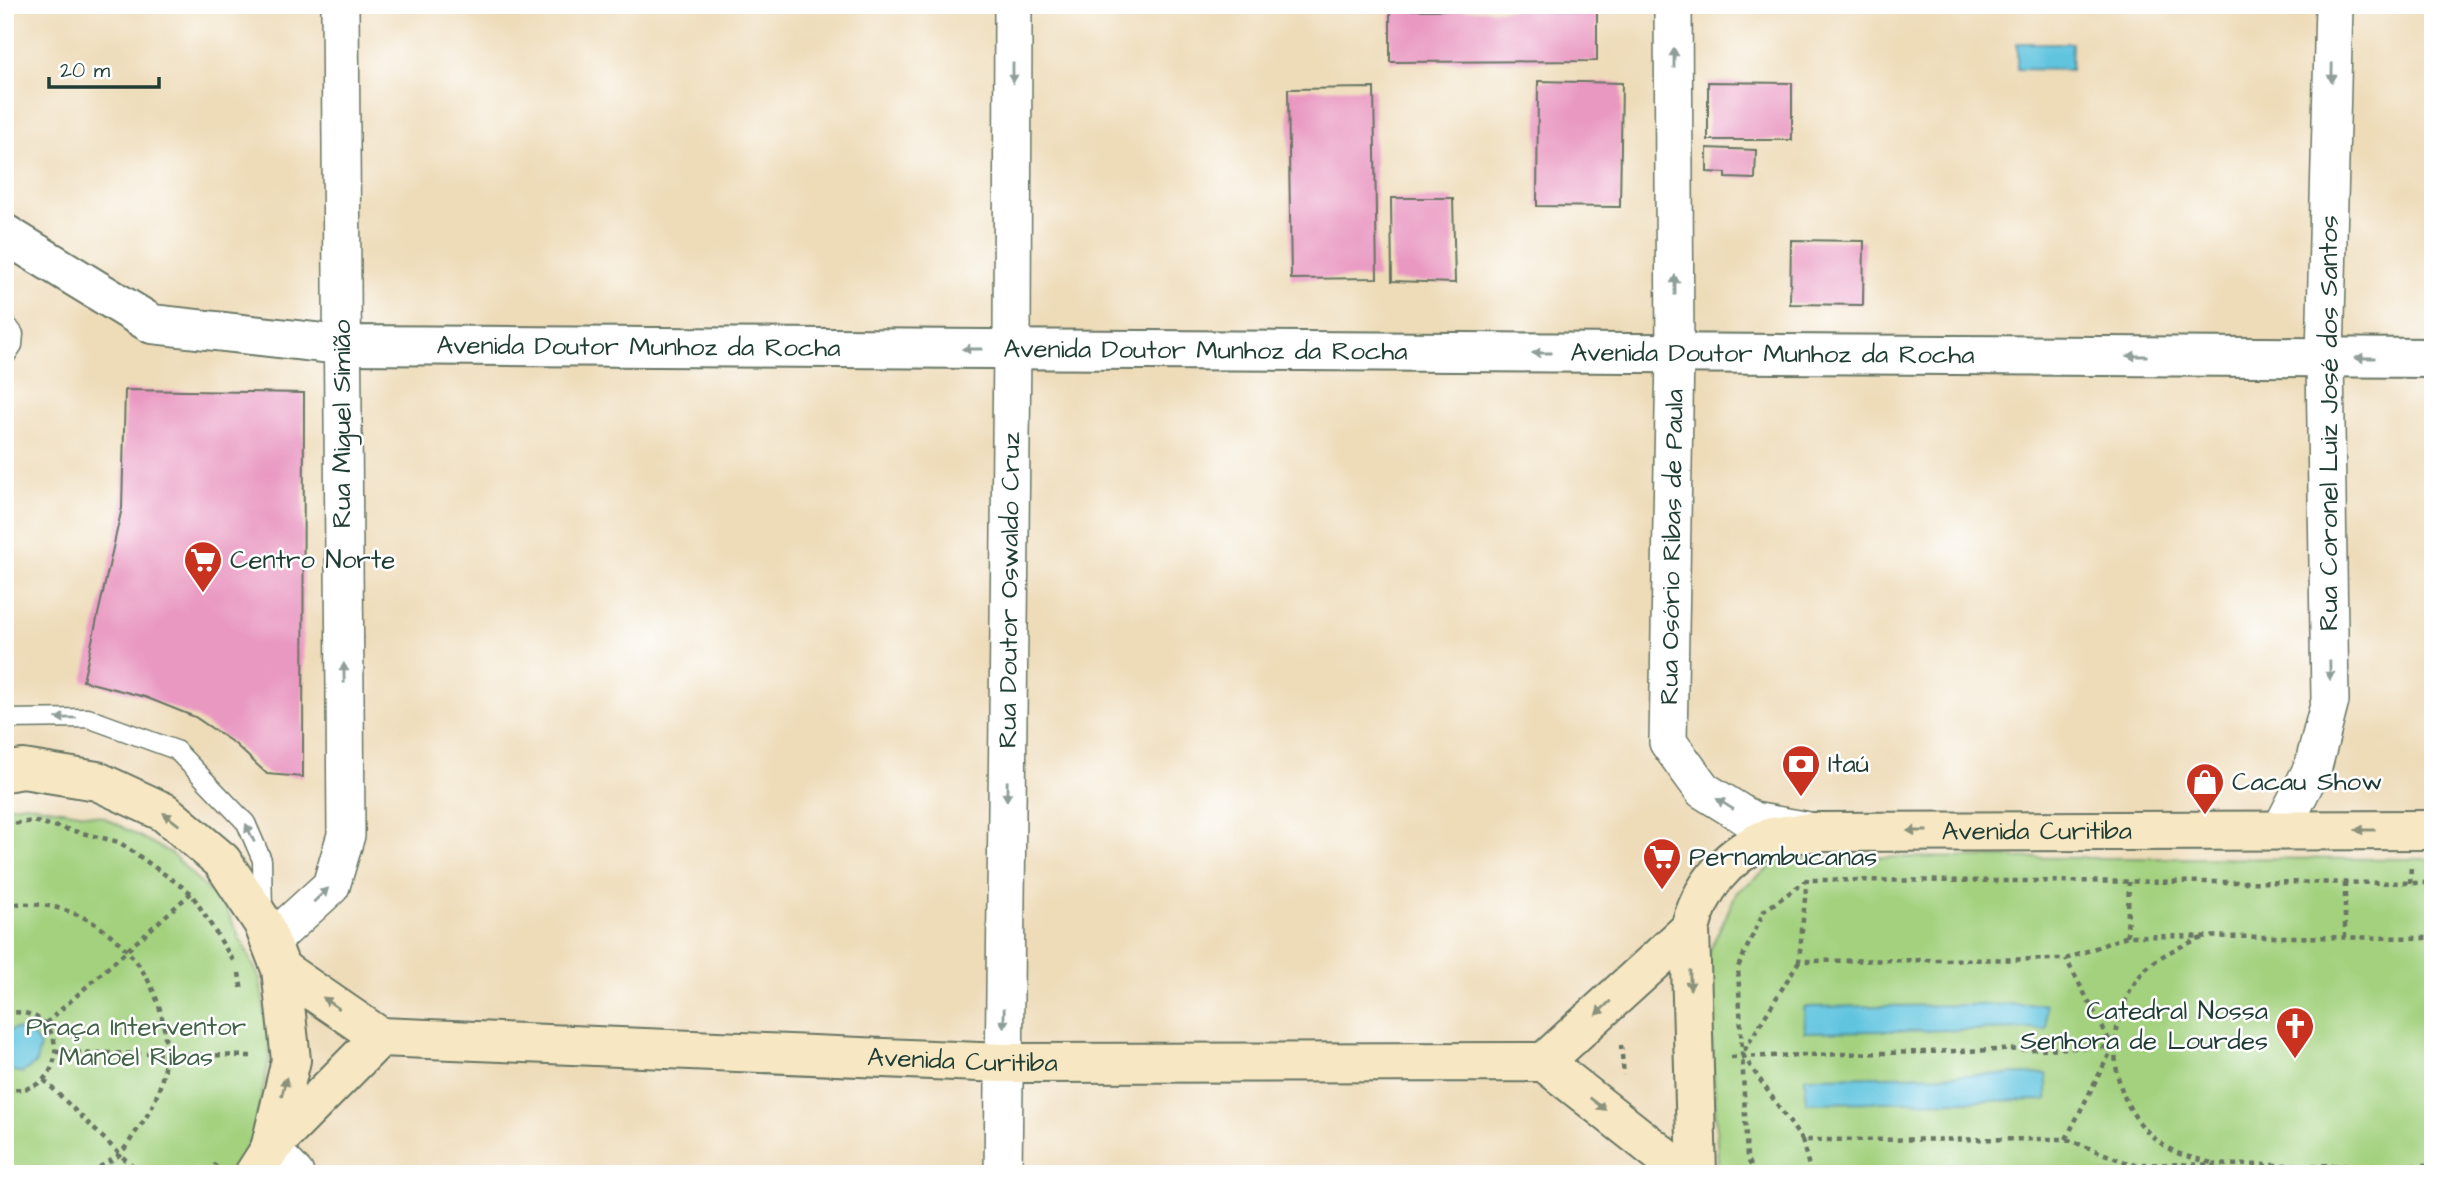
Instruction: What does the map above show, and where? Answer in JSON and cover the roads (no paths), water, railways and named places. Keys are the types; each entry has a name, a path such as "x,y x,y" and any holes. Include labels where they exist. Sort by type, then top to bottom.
{"main road":[{"path":"5,772 23,769 97,781 164,813 222,861 272,944 380,1038 270,1167"},
{"name":"Avenida Curitiba","path":"1697,1174 1691,1066 1689,929 1696,903 1724,864 1765,839 1812,832 2433,830"},
{"name":"Avenida Curitiba","path":"380,1038 1003,1063 1544,1062 1689,929"},
{"path":"270,1167 291,1060 272,944"},
{"path":"1544,1062 1686,1174"}],"street":[{"name":"Rua Miguel Simião","path":"272,944 331,886 346,835 340,5"},
{"name":"Rua Doutor Oswaldo Cruz","path":"1003,1174 1013,349 1013,5"},
{"name":"Rua Osório Ribas de Paula","path":"1673,5 1675,354 1668,742 1703,790 1754,821 1812,832"},
{"name":"Rua Coronel Luiz José dos Santos","path":"2281,830 2313,767 2330,701 2325,357 2333,5"},
{"name":"Avenida Doutor Munhoz da Rocha","path":"5,234 152,324 341,345 2433,358"}],"lane":[{"path":"5,322 13,334 13,345 5,357"},
{"path":"5,719 88,718 176,750 246,823 262,860 272,944"}],"water":[{"path":"2017,43 2072,43 2071,70 2017,69"},
{"path":"2046,1004 2047,1029 1805,1032 1804,1007"},
{"path":"14,1029 30,1032 40,1046 36,1063 22,1073 5,1069 5,1032"},
{"path":"2047,1074 2047,1100 1806,1103 1805,1077"}],"place":[{"name":"Centro Norte","path":"203,594"},
{"name":"Itaú","path":"1801,798"},
{"name":"Cacau Show","path":"2205,816"},
{"name":"Pernambucanas","path":"1662,891"},
{"name":"Catedral Nossa Senhora de Lourdes","path":"2295,1060"}],"park label":[{"name":"Praça Interventor Manoel Ribas","path":"136,1042"}]}
